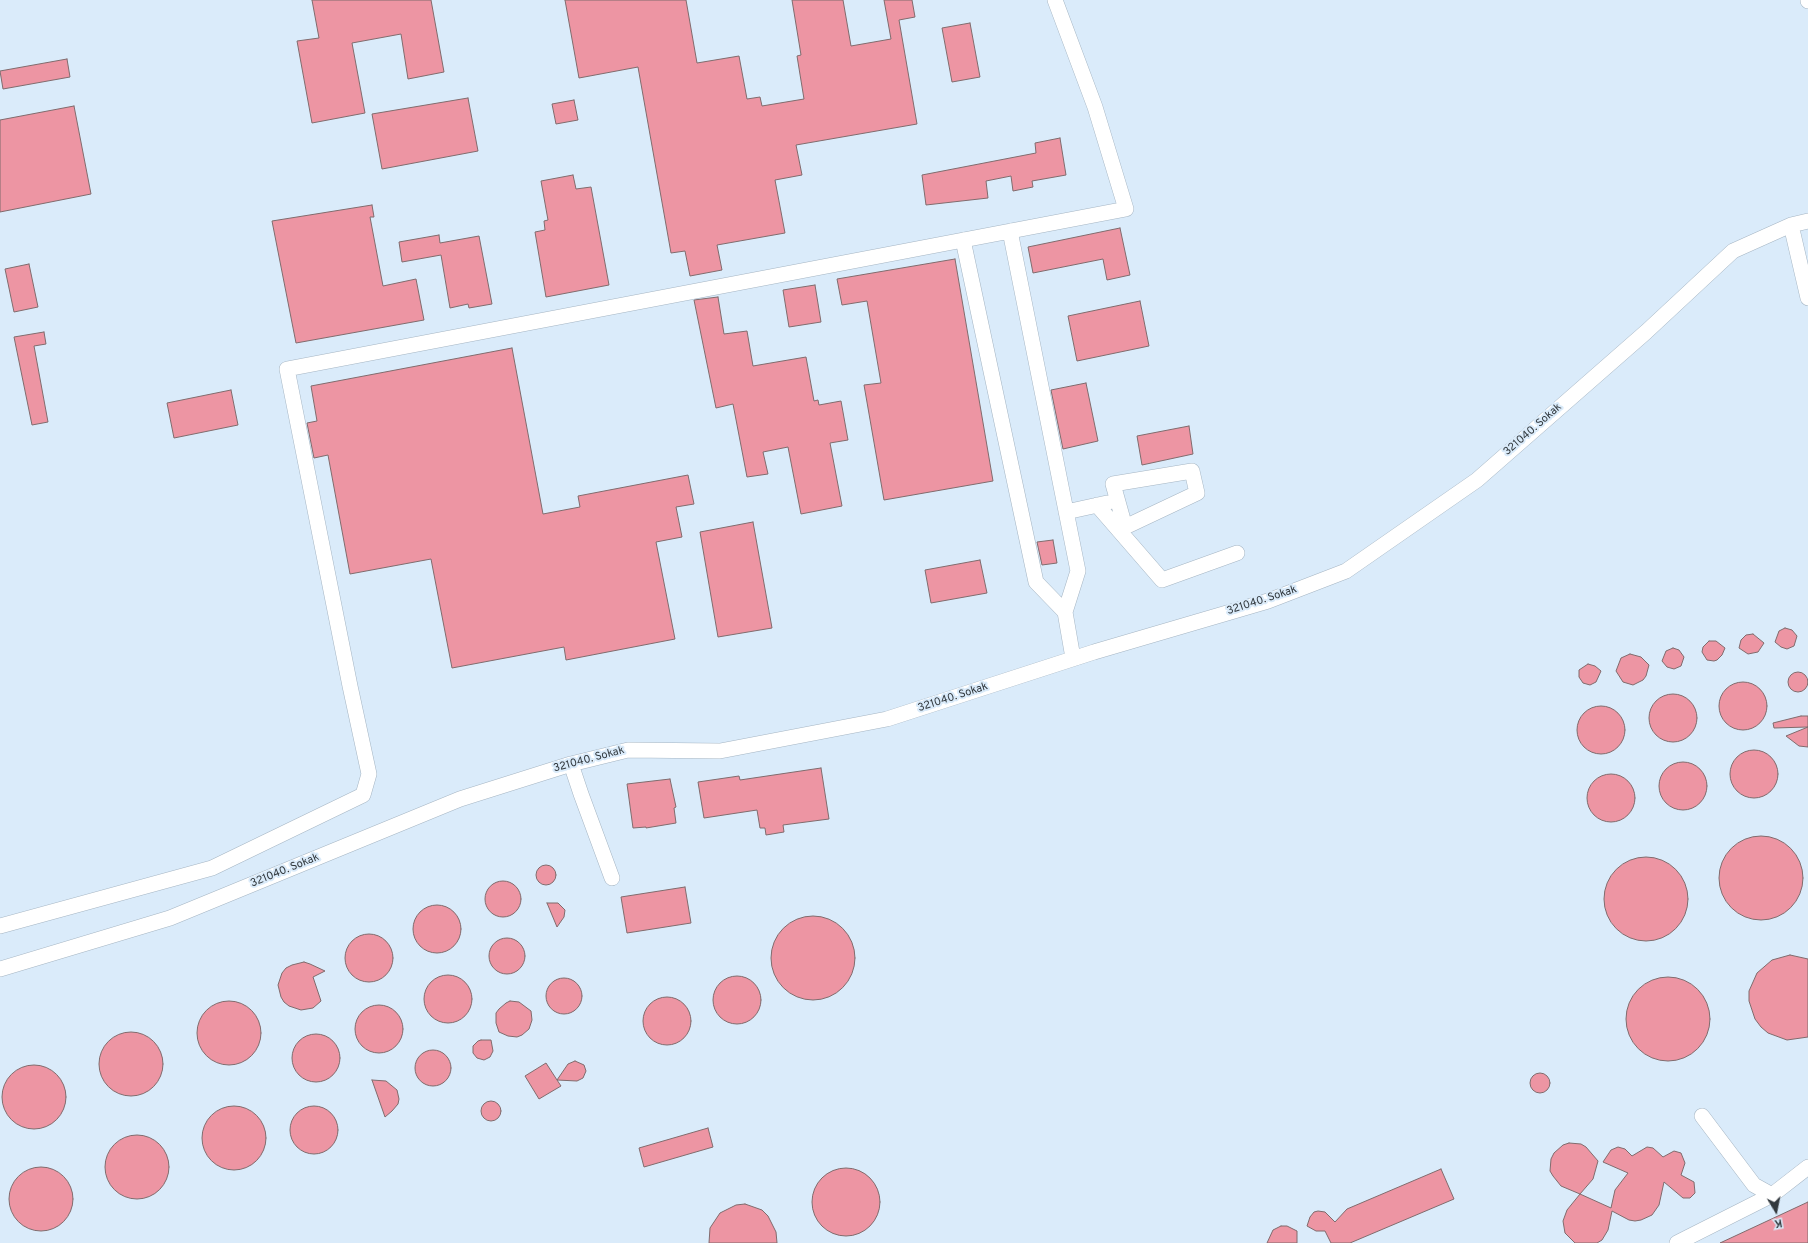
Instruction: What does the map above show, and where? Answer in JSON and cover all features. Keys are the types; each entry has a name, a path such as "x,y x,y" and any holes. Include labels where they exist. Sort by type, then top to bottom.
{"street":[{"path":"0,926 212,868 363,795 369,774 348,678 287,369 1126,209 1095,107 1055,0"},
{"name":"321040. Sokak","path":"0,969 170,918 460,799 571,764 628,750 720,751 887,719 1073,658 1268,600 1346,571 1477,480 1646,332 1733,251 1791,225 1808,221"},
{"path":"1791,225 1808,298"},
{"path":"1010,231 1078,572 1065,612 1073,658"},
{"path":"963,240 1036,582 1065,612"},
{"path":"1192,471 1196,493 1125,527 1118,501 1113,484 1192,471"},
{"path":"1066,512 1118,501"},
{"path":"1097,505 1162,580 1237,554"},
{"path":"571,764 612,878"},
{"path":"1702,1116 1754,1185 1772,1195"},
{"path":"1677,1243 1772,1195 1808,1167"}],"building":[{"path":"312,0 431,0 444,72 408,79 401,34 352,43 365,113 312,123 297,41 319,38"},
{"path":"565,0 686,0 697,63 739,56 747,99 760,97 762,106 804,99 797,56 801,55 792,0 843,0 851,46 891,39 884,0 912,0 915,17 899,20 917,124 796,145 802,175 775,180 785,233 717,245 722,270 690,276 685,251 671,253 638,67 579,78"},
{"path":"970,23 980,77 952,82 942,28"},
{"path":"67,59 70,77 3,89 0,71"},
{"path":"468,98 478,151 382,169 372,114"},
{"path":"574,100 578,120 556,124 552,104"},
{"path":"74,106 91,194 0,212 0,120"},
{"path":"1060,138 1066,175 1032,181 1033,187 1013,191 1011,176 986,181 988,198 926,205 922,175 1036,153 1035,143"},
{"path":"573,175 576,189 591,187 609,285 546,297 535,232 545,230 544,221 548,220 541,181"},
{"path":"372,205 374,217 370,217 383,286 416,279 424,320 296,343 272,221"},
{"path":"1120,228 1130,275 1107,280 1103,259 1033,273 1028,247"},
{"path":"439,235 440,243 479,236 492,304 469,308 468,304 450,308 441,255 402,262 399,242"},
{"path":"955,259 993,481 884,500 864,385 881,383 867,301 842,305 837,279"},
{"path":"29,264 38,307 14,312 5,269"},
{"path":"815,285 821,322 789,327 783,290"},
{"path":"718,297 724,334 747,331 753,366 806,357 814,401 818,400 819,405 841,401 848,440 830,443 842,506 801,514 788,447 763,452 768,474 747,477 733,404 716,408 694,300"},
{"path":"1140,301 1149,346 1077,361 1068,316"},
{"path":"44,332 46,344 34,346 48,422 32,425 14,337"},
{"path":"512,348 543,514 580,507 578,496 688,475 694,504 676,507 682,537 656,542 675,639 566,660 564,647 452,668 431,559 350,574 328,455 314,458 307,423 317,421 311,386"},
{"path":"1086,383 1098,441 1063,449 1051,390"},
{"path":"231,390 238,425 174,438 167,403"},
{"path":"1189,426 1193,454 1142,465 1137,436"},
{"path":"753,522 772,628 718,637 700,532"},
{"path":"1053,540 1057,563 1042,565 1037,542"},
{"path":"980,560 987,593 931,603 925,570"},
{"path":"1785,628 1792,630 1797,636 1794,646 1787,649 1781,647 1775,642 1779,631"},
{"path":"1753,634 1764,643 1758,652 1748,654 1739,648 1741,640 1746,635"},
{"path":"1709,641 1716,641 1725,648 1722,655 1714,661 1707,660 1702,652 1703,647"},
{"path":"1673,648 1679,650 1684,657 1681,666 1674,669 1667,667 1662,661 1666,651"},
{"path":"1630,654 1641,657 1649,665 1646,676 1643,680 1633,685 1623,682 1616,671 1621,658"},
{"path":"1588,664 1595,666 1601,671 1596,682 1590,685 1583,683 1579,677 1579,670"},
{"path":"1798,672 1805,675 1808,682 1805,689 1798,692 1791,689 1788,682 1791,675"},
{"path":"1738,682 1748,682 1760,689 1767,701 1767,711 1760,723 1748,730 1738,730 1730,726 1723,719 1719,711 1719,701 1723,693 1730,686"},
{"path":"1668,694 1678,694 1690,701 1697,713 1697,723 1690,735 1678,742 1668,742 1660,738 1653,731 1649,723 1649,713 1653,705 1660,698"},
{"path":"1596,706 1606,706 1618,713 1625,725 1625,735 1618,747 1606,754 1596,754 1588,750 1581,743 1577,735 1577,725 1581,717 1588,710"},
{"path":"1801,716 1808,716 1808,727 1774,728 1773,723"},
{"path":"1808,727 1808,747 1799,746 1786,736"},
{"path":"1749,750 1759,750 1771,757 1778,769 1778,779 1771,791 1759,798 1749,798 1741,794 1734,787 1730,779 1730,769 1734,761 1741,754"},
{"path":"1678,762 1688,762 1700,769 1707,781 1707,791 1700,803 1688,810 1678,810 1670,806 1663,799 1659,791 1659,781 1663,773 1670,766"},
{"path":"821,768 829,819 783,825 784,832 766,835 765,828 760,828 757,810 704,818 698,782 739,776 740,780"},
{"path":"1606,774 1616,774 1628,781 1635,793 1635,803 1628,815 1616,822 1606,822 1598,818 1591,811 1587,803 1587,793 1591,785 1598,778"},
{"path":"670,779 676,807 674,808 676,823 646,828 633,828 627,784"},
{"path":"1761,836 1777,839 1791,848 1800,862 1803,878 1800,894 1791,908 1777,917 1761,920 1745,917 1731,908 1722,894 1719,878 1722,862 1731,848 1745,839"},
{"path":"1646,857 1662,860 1676,869 1685,883 1688,899 1685,915 1676,929 1662,938 1646,941 1630,938 1616,929 1607,915 1604,899 1607,883 1616,869 1630,860"},
{"path":"546,865 553,868 556,875 553,882 546,885 539,882 536,875 539,868"},
{"path":"507,881 516,886 520,892 520,906 516,912 507,917 499,917 490,912 486,906 485,895 490,886 496,882"},
{"path":"685,887 691,923 627,933 621,897"},
{"path":"547,903 558,903 565,910 564,917 557,927"},
{"path":"437,905 446,907 454,912 459,920 461,929 459,938 454,946 446,951 437,953 428,951 420,946 415,938 413,929 415,920 420,912 428,907"},
{"path":"813,916 829,919 843,928 852,942 855,958 852,974 843,988 829,997 813,1000 797,997 783,988 774,974 771,958 774,942 783,928 797,919"},
{"path":"369,934 378,936 386,941 391,949 393,958 391,967 386,975 378,980 369,982 360,980 352,975 347,967 345,958 347,949 352,941 360,936"},
{"path":"511,938 520,943 524,949 524,963 520,969 511,974 503,974 494,969 490,963 489,952 494,943 500,939"},
{"path":"1790,955 1808,959 1808,1037 1787,1040 1768,1033 1761,1027 1755,1019 1749,1001 1749,991 1757,973 1772,960"},
{"path":"304,962 325,971 313,977 321,1001 313,1008 301,1010 289,1006 284,1002 278,985 282,973 286,968"},
{"path":"448,975 457,977 465,982 470,990 472,999 470,1008 465,1016 457,1021 448,1023 439,1021 431,1016 426,1008 424,999 426,990 431,982 439,977"},
{"path":"737,976 746,978 754,983 759,991 761,1000 759,1009 754,1017 746,1022 737,1024 728,1022 720,1017 715,1009 713,1000 715,991 720,983 728,978"},
{"path":"1668,977 1684,980 1698,989 1707,1003 1710,1019 1707,1035 1698,1049 1684,1058 1668,1061 1652,1058 1638,1049 1629,1035 1626,1019 1629,1003 1638,989 1652,980"},
{"path":"568,978 577,983 581,989 581,1003 577,1009 568,1014 560,1014 551,1009 547,1003 546,992 551,983 557,979"},
{"path":"667,997 676,999 684,1004 689,1012 691,1021 689,1030 684,1038 676,1043 667,1045 658,1043 650,1038 645,1030 643,1021 645,1012 650,1004 658,999"},
{"path":"229,1001 241,1003 252,1010 259,1021 261,1033 259,1045 252,1056 241,1063 229,1065 217,1063 206,1056 199,1045 197,1033 199,1021 206,1010 217,1003"},
{"path":"510,1001 519,1002 531,1011 532,1020 529,1029 517,1037 508,1036 499,1032 496,1023 496,1013"},
{"path":"379,1005 388,1007 396,1012 401,1020 403,1029 401,1038 396,1046 388,1051 379,1053 370,1051 362,1046 357,1038 355,1029 357,1020 362,1012 370,1007"},
{"path":"131,1032 143,1034 154,1041 161,1052 163,1064 161,1076 154,1087 143,1094 131,1096 119,1094 108,1087 101,1076 99,1064 101,1052 108,1041 119,1034"},
{"path":"316,1034 325,1036 333,1041 338,1049 340,1058 338,1067 333,1075 325,1080 316,1082 307,1080 299,1075 294,1067 292,1058 294,1049 299,1041 307,1036"},
{"path":"481,1040 491,1040 493,1051 490,1057 484,1060 477,1058 473,1053 473,1046"},
{"path":"437,1050 446,1055 450,1061 450,1075 446,1081 437,1086 429,1086 420,1081 416,1075 415,1064 420,1055 426,1051"},
{"path":"575,1061 584,1065 586,1071 583,1078 577,1081 557,1080 568,1064"},
{"path":"546,1063 561,1086 539,1099 525,1076"},
{"path":"34,1065 46,1067 57,1074 64,1085 66,1097 64,1109 57,1120 46,1127 34,1129 22,1127 11,1120 4,1109 2,1097 4,1085 11,1074 22,1067"},
{"path":"1536,1073 1544,1073 1550,1079 1550,1087 1544,1093 1536,1093 1530,1087 1530,1079"},
{"path":"372,1080 386,1081 397,1090 399,1099 398,1104 385,1117"},
{"path":"491,1101 498,1104 501,1111 498,1118 491,1121 484,1118 481,1111 484,1104"},
{"path":"234,1106 246,1108 257,1115 264,1126 266,1138 264,1150 257,1161 246,1168 234,1170 222,1168 211,1161 204,1150 202,1138 204,1126 211,1115 222,1108"},
{"path":"314,1106 323,1108 331,1113 336,1121 338,1130 336,1139 331,1147 323,1152 314,1154 305,1152 297,1147 292,1139 290,1130 292,1121 297,1113 305,1108"},
{"path":"708,1128 713,1147 644,1167 639,1148"},
{"path":"137,1135 149,1137 160,1144 167,1155 169,1167 167,1179 160,1190 149,1197 137,1199 125,1197 114,1190 107,1179 105,1167 107,1155 114,1144 125,1137"},
{"path":"1569,1143 1581,1144 1586,1147 1598,1161 1593,1179 1580,1194 1561,1186 1550,1171 1551,1159 1554,1153 1563,1145"},
{"path":"1618,1147 1625,1149 1632,1156 1647,1147 1653,1148 1663,1157 1674,1151 1681,1153 1685,1163 1681,1175 1694,1182 1695,1193 1690,1198 1683,1198 1664,1182 1659,1205 1652,1215 1635,1221 1629,1220 1612,1211 1608,1230 1602,1240 1597,1243 1575,1243 1565,1233 1563,1221 1567,1210 1580,1194 1611,1208 1615,1190 1628,1173 1603,1162 1611,1150"},
{"path":"41,1167 53,1169 64,1176 71,1187 73,1199 71,1211 64,1222 53,1229 41,1231 29,1229 18,1222 11,1211 9,1199 11,1187 18,1176 29,1169"},
{"path":"846,1168 859,1171 870,1178 877,1189 880,1202 877,1215 870,1226 859,1233 846,1236 833,1233 822,1226 815,1215 812,1202 815,1189 822,1178 833,1171"},
{"path":"1441,1169 1454,1199 1350,1243 1331,1243 1325,1231 1316,1231 1307,1226 1310,1217 1314,1212 1325,1212 1335,1222 1347,1209"},
{"path":"1808,1202 1808,1243 1720,1243"},
{"path":"745,1204 762,1210 768,1216 776,1232 777,1243 709,1243 710,1228 720,1213 736,1205"},
{"path":"1281,1226 1287,1226 1297,1231 1297,1243 1267,1243 1273,1230"}]}
